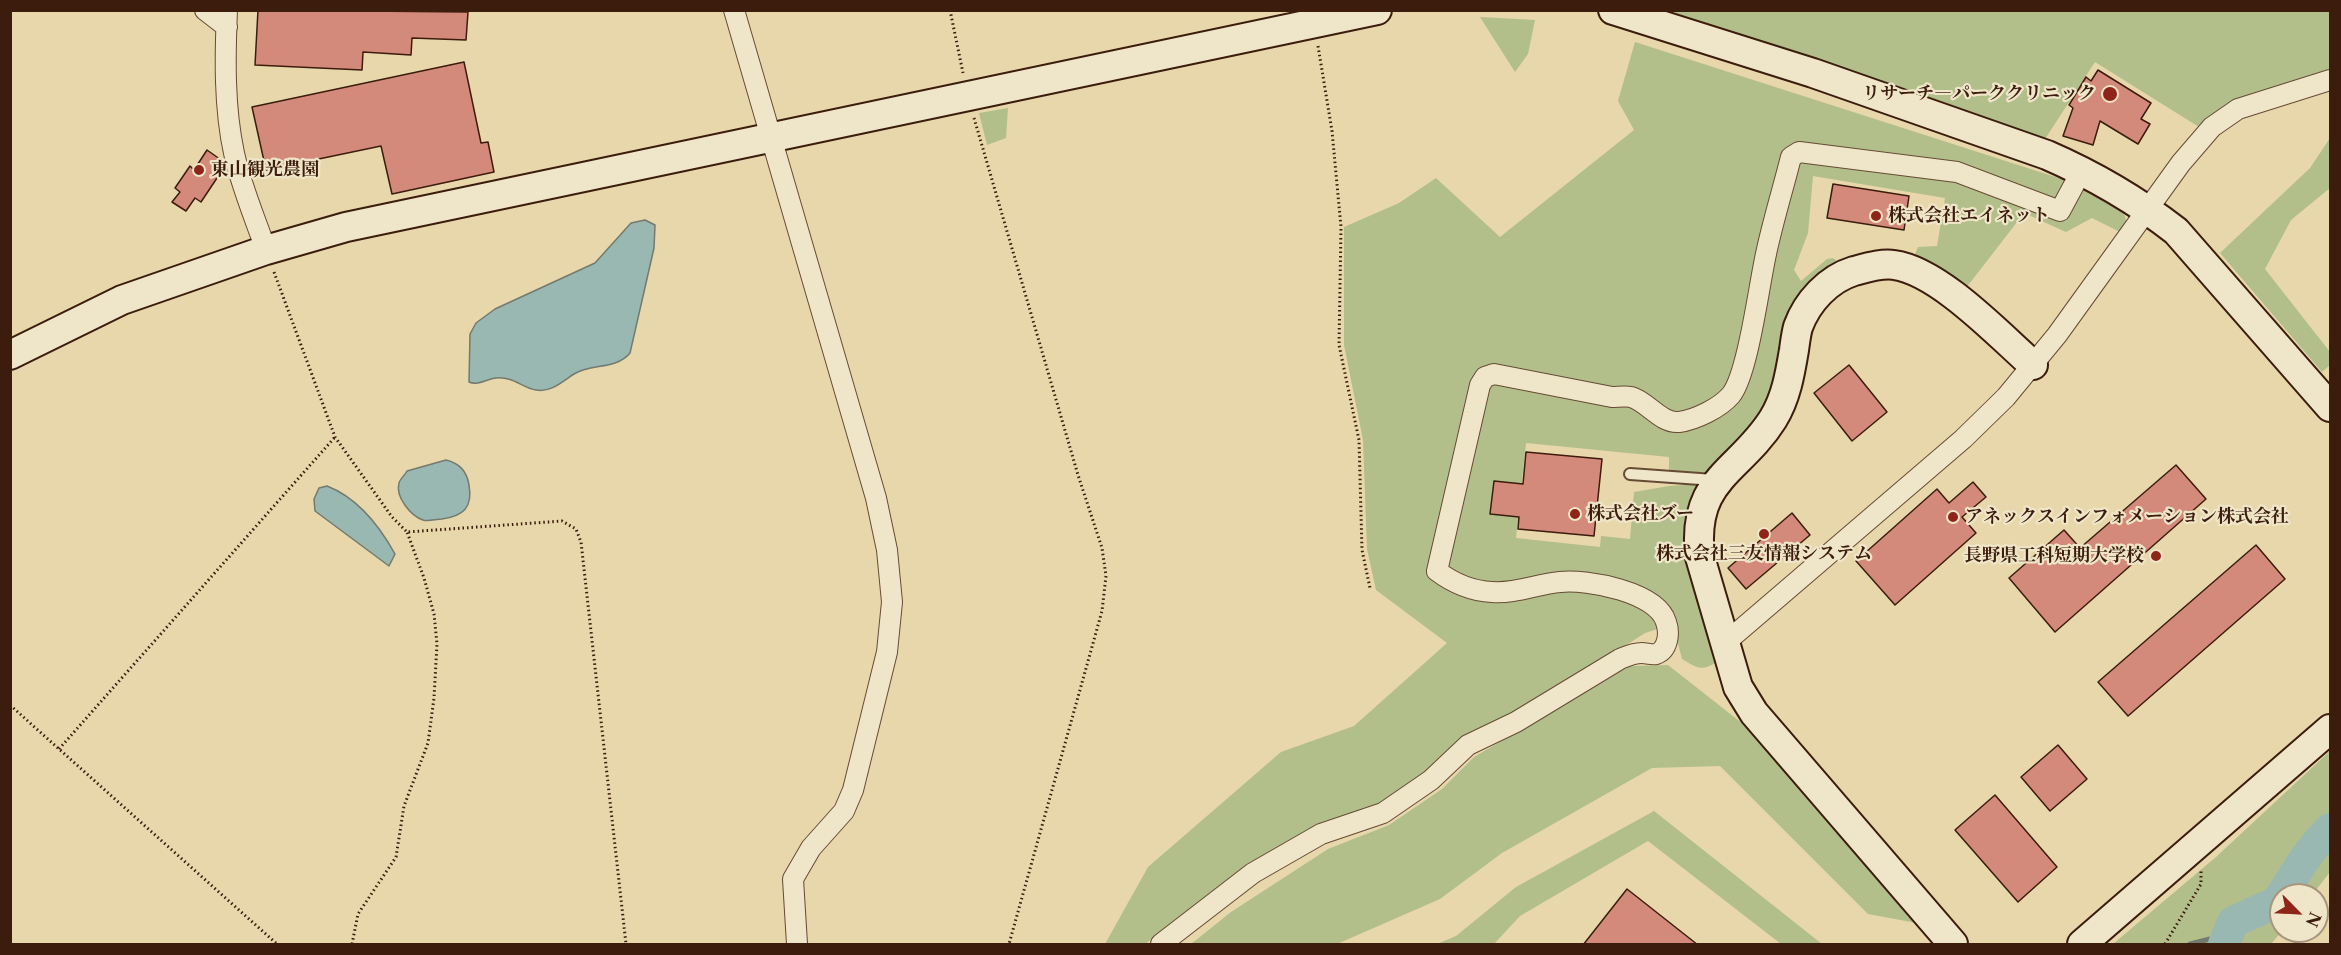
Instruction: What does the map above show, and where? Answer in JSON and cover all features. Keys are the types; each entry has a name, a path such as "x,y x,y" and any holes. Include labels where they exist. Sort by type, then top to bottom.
{"street":[{"path":"205,10 227,19 229,127 242,182 266,250"},
{"path":"734,10 876,498 887,550 891,602 887,652 853,790 844,811 811,848 793,879 797,945"},
{"path":"1613,10 1813,73 2047,155 2082,170 2148,209 2176,231 2331,407"},
{"path":"10,355 122,300 266,250 346,227 1366,12"},
{"path":"1725,643 1963,440 2006,397 2057,335 2196,144 2212,127 2238,108 2331,80"},
{"path":"1161,945 1253,873 1321,834 1383,813 1431,780 1468,745 1516,722 1620,659 1633,654 1656,654 1665,647 1668,635 1667,623 1660,611 1645,600 1623,592 1589,582 1561,582 1492,592 1470,589 1449,580 1437,571 1480,384 1485,376 1494,374 1612,397 1630,397 1642,402 1666,419 1677,422 1698,416 1720,405 1731,395 1741,375 1766,253 1791,157 1798,152 1957,172 2060,211 2082,170"},
{"path":"1953,945 1754,713 1738,687 1700,557 1698,537 1700,519 1708,495 1718,481 1759,438 1773,418 1785,395 1798,328 1808,308 1823,289 1841,275 1869,267 1893,265 1919,273 1963,304 2033,365"},
{"path":"2082,945 2331,729"}],"lane":[{"path":"1630,474 1718,481"}],"path":[{"path":"950,10 967,95 1078,475 1102,548 1106,576 1102,611 1009,945"},
{"path":"1314,23 1332,131 1341,227 1339,345 1359,440 1362,550 1370,588"},
{"path":"266,250 334,437 392,517 406,532 424,578 434,614 437,644 434,698 428,743 404,806 396,856 358,914 352,945"},
{"path":"60,749 334,437"},
{"path":"406,532 562,521 576,529 581,542 626,945"},
{"path":"10,705 277,945"},
{"path":"2165,945 2201,884 2202,840"}],"green space":[{"path":"1650,11 2330,11 2330,72 2233,101 2199,127 2095,62 2045,139"},
{"path":"1480,17 1535,20 1528,54 1515,72"},
{"path":"1635,42 2065,180 2089,191 2124,214 2127,224 2122,233 2092,218 2066,232 2024,213 1963,292 1912,262 1918,247 1937,246 1945,198 1813,176 1808,233 1794,270 1801,281 1827,259 1833,258 1837,261 1836,265 1767,415 1710,473 1669,471 1669,457 1526,443 1516,538 1600,547 1601,536 1630,539 1634,492 1700,484 1717,655 1715,663 1702,668 1682,659 1673,624 1645,633 1380,804 1248,867 1145,944 1105,944 1148,867 1281,752 1354,726 1447,643 1376,590 1367,549 1363,440 1344,345 1344,227 1399,203 1436,178 1500,237 1634,130 1618,101"},
{"path":"1008,108 1006,138 987,145 979,113"},
{"path":"2330,138 2330,188 2291,220 2265,269 2330,352 2330,365 2322,372 2220,253 2310,168"},
{"path":"1668,665 1771,746 1922,924 1868,914 1720,766 1652,768 1502,853 1440,899 1337,944 1191,944 1231,912 1328,849 1389,825 1442,789 1474,757 1630,666"},
{"path":"2330,751 2330,872 2321,883 2269,883 2269,943 2271,944 2113,944 2216,857"},
{"path":"1654,811 1822,944 1781,944 1648,841 1520,916 1494,944 1437,944 1456,936 1516,887"}],"water":[{"path":"645,220 655,225 654,248 630,353 618,362 588,368 574,374 547,390 531,389 502,378 476,383 469,382 470,334 476,323 495,309 595,263 631,223"},
{"path":"446,460 455,463 466,476 470,493 468,505 456,516 430,521 418,518 409,510 399,494 400,482 407,471"},
{"path":"327,486 358,505 375,523 395,554 389,566 315,511 314,499 319,488"}],"building":[{"path":"258,10 468,12 466,40 412,38 411,55 363,52 362,70 255,65"},
{"path":"464,62 481,143 488,142 494,172 392,194 381,146 266,170 252,107"},
{"path":"2098,70 2151,103 2141,119 2150,124 2138,144 2100,121 2093,145 2063,136 2073,108 2069,105 2086,77 2091,81"},
{"path":"207,150 224,162 225,166 201,202 195,198 186,211 172,202 180,192 175,188 190,166 194,170"},
{"path":"1833,184 1909,196 1904,230 1827,218"},
{"path":"1849,365 1887,412 1852,441 1814,393"},
{"path":"1526,452 1602,459 1594,536 1518,529 1519,517 1490,514 1494,481 1523,484"},
{"path":"2176,465 2206,499 2055,632 2009,578 2064,530 2080,548"},
{"path":"1973,482 1986,497 1962,517 1976,533 1895,605 1856,561 1937,489 1949,503"},
{"path":"1792,513 1810,535 1746,589 1728,568"},
{"path":"2256,545 2285,579 2128,716 2098,682"},
{"path":"2058,745 2087,779 2050,811 2021,777"},
{"path":"1995,795 2057,867 2018,902 1955,830"},
{"path":"1627,889 1698,945 1583,945"}],"waterway":[{"path":"2289,883 2310,852 2330,829"},
{"path":"2224,944 2233,922 2269,906"},
{"path":"2190,944 2218,937 2225,941"}],"place":[{"name":"リサーチ―パーククリニック","path":"2110,94"},
{"name":"東山観光農園","path":"199,170"},
{"name":"株式会社エイネット","path":"1876,216"},
{"name":"株式会社ズー","path":"1575,514"},
{"name":"アネックスインフォメーション株式会社","path":"1953,517"},
{"name":"株式会社三友情報システム","path":"1764,534"},
{"name":"長野県工科短期大学校","path":"2156,556"}]}
